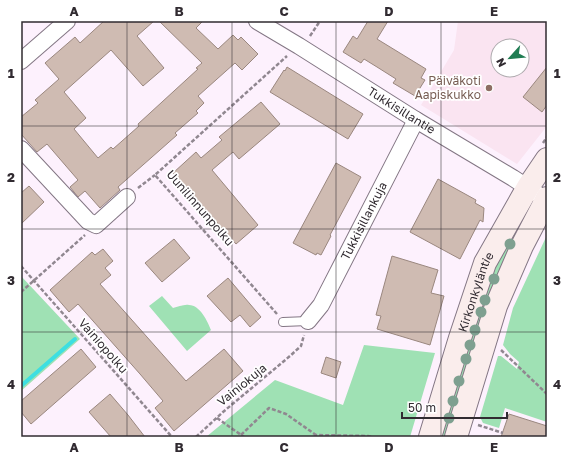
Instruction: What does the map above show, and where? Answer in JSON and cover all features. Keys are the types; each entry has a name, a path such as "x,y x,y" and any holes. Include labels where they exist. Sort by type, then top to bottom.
{"main road":[{"name":"Kirkonkyläntie","path":"430,437 460,338 485,263 528,187 547,158"},
{"name":"Kirkonkyläntie","path":"456,437 496,306 522,246 547,199"}],"street":[{"path":"21,61 67,21"},
{"name":"Tukkisillantie","path":"257,21 547,199"},
{"name":"Tukkisillankuja","path":"308,321 321,305 416,120"},
{"path":"21,149 88,221 96,225 127,197"}],"lane":[{"path":"283,322 308,321"}],"path":[{"path":"308,40 320,21"},
{"name":"Uunilinnunpolku","path":"283,322 155,175 291,52"},
{"path":"127,197 155,175"},
{"path":"21,292 96,225"},
{"name":"Vainiopolku","path":"21,266 172,437"},
{"name":"Vainiokuja","path":"196,437 301,346"},
{"path":"497,347 547,394"},
{"path":"217,418 243,436 269,408 286,414 315,436 373,437"},
{"path":"473,423 503,433"}],"shaded area":[{"name":"Päiväkoti Aapiskukko","path":"458,21 547,21 547,126 517,164 421,105 454,50"}],"green space":[{"path":"511,231 519,236 448,437 437,437 478,305"},
{"path":"547,235 547,422 505,408 499,428 483,423 480,417 498,356 501,356 517,369 519,362 503,345 513,308"},
{"path":"21,276 80,339 21,391"},
{"path":"162,296 173,308 187,305 197,308 203,314 210,327 211,330 187,351 149,306"},
{"path":"364,345 435,353 410,437 206,437 275,380 343,405"}],"building":[{"path":"104,21 154,21 137,36 164,68 143,86 111,50 64,92 86,118 74,129 98,158 111,147 113,149 139,126 138,124 198,69 196,68 202,63 159,21 203,21 196,28 218,49 233,35 238,40 241,37 258,54 242,70 235,63 198,96 204,103 196,111 198,113 175,133 177,135 118,187 120,190 100,208 85,191 78,197 70,187 78,180 47,144 37,152 21,134 21,117 38,103 35,100 59,79 45,63 75,37 80,43"},
{"path":"368,21 388,21 377,39 426,69 421,78 425,80 415,96 393,83 396,79 364,59 361,63 343,52 353,36 357,39"},
{"path":"287,67 363,114 348,139 270,92"},
{"path":"547,67 547,105 542,112 523,97"},
{"path":"261,102 280,124 239,159 233,152 212,170 258,225 236,244 173,173 196,152 201,158 222,140 219,137"},
{"path":"336,163 361,177 321,255 317,253 316,255 293,243"},
{"path":"438,179 476,200 475,203 484,208 483,222 480,220 460,259 410,232"},
{"path":"29,186 44,202 21,224 21,193"},
{"path":"174,239 190,258 162,282 145,263"},
{"path":"103,249 113,261 105,268 111,275 100,284 186,381 224,349 243,371 174,431 155,408 163,401 140,374 78,304 69,312 50,290 92,252 95,255"},
{"path":"392,256 438,270 431,293 444,296 430,345 377,329 381,316 376,315"},
{"path":"228,278 261,317 250,327 240,315 231,322 207,296"},
{"path":"81,349 96,367 31,424 21,412 21,401"},
{"path":"326,357 341,362 336,378 321,373"},
{"path":"110,394 145,437 111,437 89,412"},
{"path":"509,414 547,426 547,437 501,437"}],"waterway":[{"path":"21,386 75,339"}],"place":[{"name":"Päiväkoti Aapiskukko","path":"489,88"}]}
